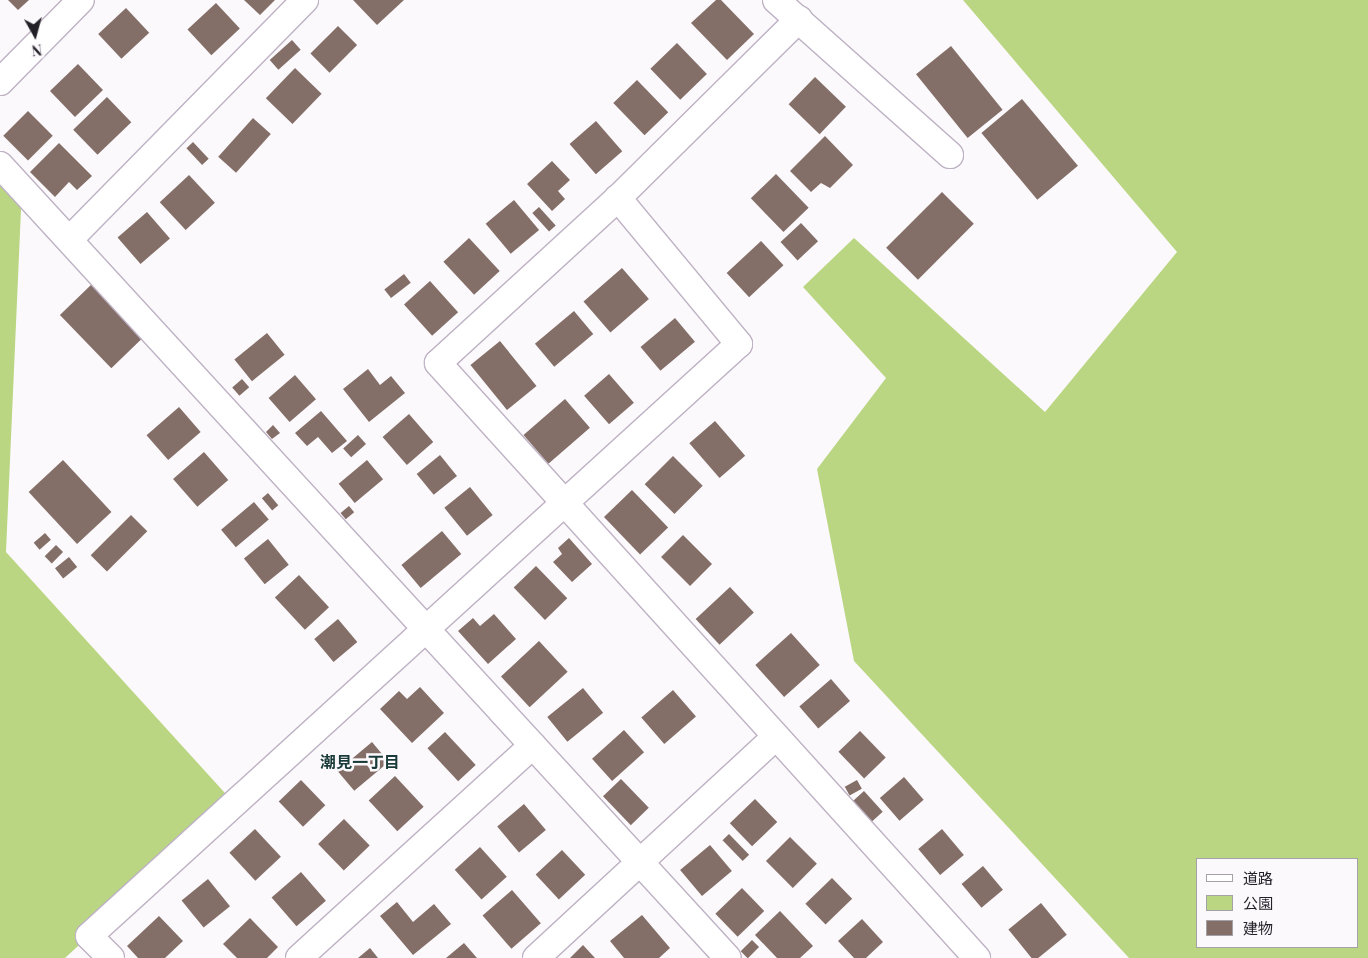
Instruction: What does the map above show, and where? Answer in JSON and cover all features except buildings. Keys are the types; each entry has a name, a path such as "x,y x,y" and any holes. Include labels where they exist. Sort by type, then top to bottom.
{"street":[{"path":"0,82 81,0"},
{"path":"71,238 305,0"},
{"path":"776,0 950,155"},
{"path":"799,19 618,198 438,362 562,504 977,958"},
{"path":"0,165 71,238 168,352 728,958"},
{"path":"111,958 89,936 738,344 618,198"},
{"path":"536,958 774,738"},
{"path":"299,958 533,745"}],"green space":[{"path":"963,0 1368,0 1368,958 1129,958 854,661 817,469 886,378 803,287 854,238 1045,412 1177,252"},
{"path":"0,165 22,187 6,552 234,803 65,958 0,958"}],"district":[{"name":"潮見一丁目","path":"360,762"}]}
